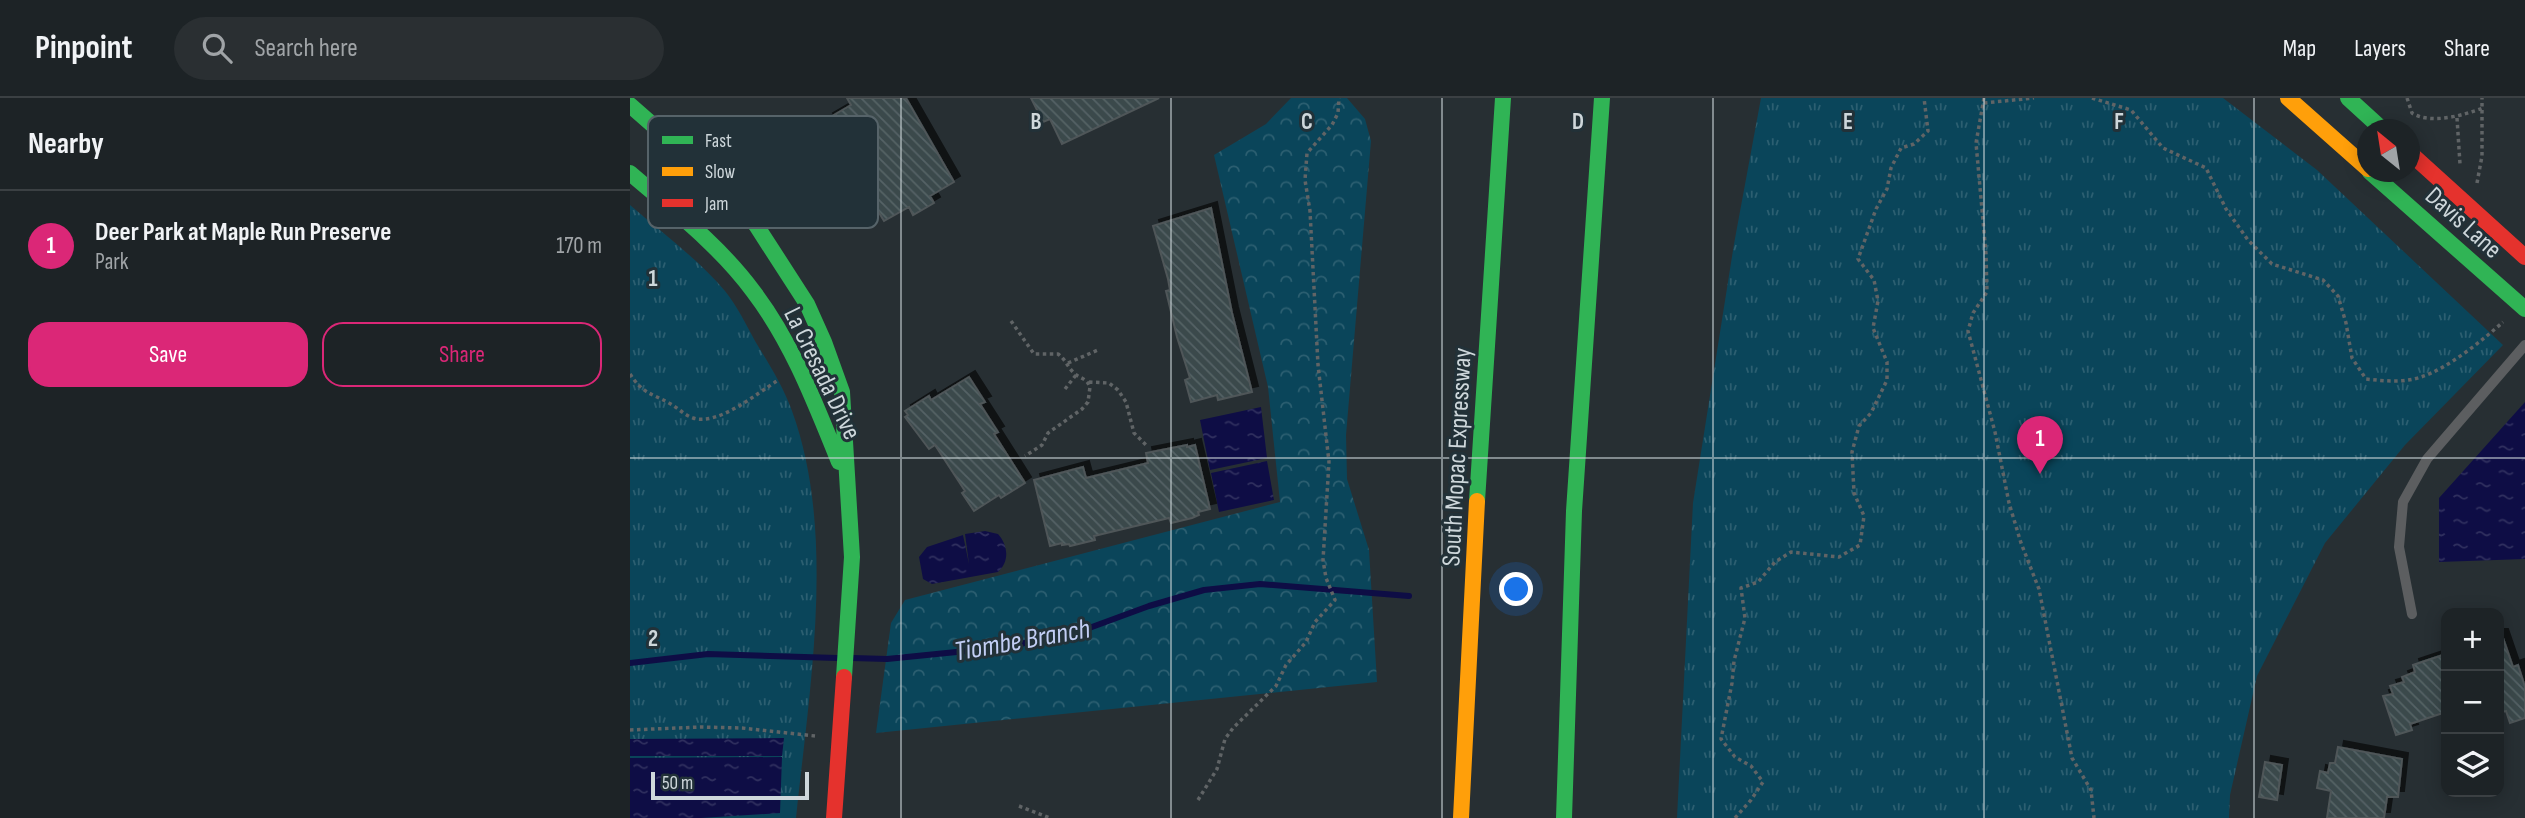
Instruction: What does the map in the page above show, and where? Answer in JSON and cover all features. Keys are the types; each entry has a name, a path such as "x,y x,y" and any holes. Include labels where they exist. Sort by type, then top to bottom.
{"main road":[{"path":"630,105 638,98"},
{"name":"South Mopac Expressway","path":"1461,818 1483,388 1503,98"},
{"path":"1564,818 1574,511 1602,98"},
{"name":"Davis Lane","path":"2288,98 2357,159"},
{"path":"2348,98 2371,119"},
{"name":"La Cresada Drive","path":"630,105 648,121"},
{"name":"Davis Lane","path":"2420,162 2525,257"},
{"name":"La Cresada Drive","path":"630,173 648,189"},
{"name":"Davis Lane","path":"2382,182 2525,309"},
{"name":"La Cresada Drive","path":"690,228 735,269 760,301 801,373 847,481"},
{"name":"La Cresada Drive","path":"758,228 796,284 824,342 842,392 852,557 850,620 834,818"}],"lane":[{"path":"2412,614 2399,547 2403,502 2427,459 2525,345"}],"path":[{"path":"1198,800 1217,768 1225,739 1276,686 1286,665 1306,642 1315,622 1335,600 1326,578 1323,560 1329,462 1318,365 1310,211 1305,180 1307,153 1332,125 1338,113 1339,98"},
{"path":"1735,818 1763,782 1751,766 1735,757 1721,739 1734,661 1745,618 1741,588 1758,582 1775,562 1791,552 1839,557 1860,545 1864,516 1854,493 1852,452 1859,425 1871,413 1887,380 1887,362 1873,328 1878,301 1874,281 1858,260 1886,189 1891,168 1901,148 1914,144 1928,131 1924,98"},
{"path":"2034,98 1984,101 1976,143 1987,292 1973,313 1968,331 2021,543 2039,589 2072,758 2091,790 2094,818"},
{"path":"2092,98 2131,110 2163,148 2206,168 2226,209 2248,240 2272,264 2323,280 2338,296 2352,358 2367,379 2391,382 2421,377 2459,357 2504,321"},
{"path":"2407,98 2416,117 2457,118 2483,108"},
{"path":"2476,189 2482,156 2482,98"},
{"path":"2457,118 2460,166"},
{"path":"1011,321 1034,354 1042,356 1054,353 1068,363 1076,375 1089,382 1109,383 1118,390 1126,402 1134,433 1146,445"},
{"path":"1068,363 1098,350"},
{"path":"630,374 644,392 692,417 706,419 722,415 784,377"},
{"path":"1065,389 1076,375"},
{"path":"1025,456 1042,445 1048,433 1082,409 1091,393 1089,382"},
{"path":"630,730 715,727 815,736"},
{"path":"1019,806 1050,818"}],"green space":[{"path":"1291,98 1347,98 1365,119 1371,141 1346,435 1347,479 1369,550 1377,682 876,733 891,623 905,600 1280,502 1268,387 1214,155 1266,124"},
{"path":"1761,98 2223,98 2317,170 2503,345 2405,445 2325,543 2257,676 2230,795 2229,818 1677,818 1693,503 1734,244"},
{"path":"630,205 648,220 648,228 657,228 692,257 729,297 784,393 806,459 813,509 816,613 796,818 630,818"}],"water":[{"path":"2525,402 2525,559 2439,562 2439,498"},
{"path":"1261,407 1267,458 1210,470 1200,420"},
{"path":"1267,461 1274,500 1219,512 1211,473"},
{"path":"985,531 998,534 1006,548 1006,558 998,572 932,584 923,579 919,557 927,547 963,535 969,564 965,534"},
{"path":"784,738 782,756 630,756 630,739"},
{"path":"782,757 780,813 701,818 630,818 630,758"}],"building":[{"path":"847,98 906,98 954,182 930,196 934,203 913,215 909,207 884,221 878,211 878,116 832,116 851,105"},
{"path":"1031,98 1159,98 1062,144 1050,119 1043,122"},
{"path":"1211,208 1232,313 1252,392 1218,400 1217,395 1191,402 1185,380 1190,378 1177,337 1166,291 1170,290 1168,279 1153,226"},
{"path":"969,377 985,402 980,404 998,432 994,434 1025,483 974,511 962,493 965,491 935,445 929,449 905,417 908,415 905,411 929,396 931,400"},
{"path":"1195,445 1210,509 1198,512 1199,515 1192,518 1171,523 1169,518 1094,536 1095,540 1070,546 1062,543 1050,546 1034,480 1083,467 1086,478 1148,463 1146,453"},
{"path":"2504,641 2513,667 2518,665 2525,687 2525,718 2510,723 2506,711"},
{"path":"2441,656 2441,714 2410,724 2412,730 2396,735 2383,696 2393,694 2390,686 2404,682 2402,677 2415,672 2413,665"},
{"path":"2338,747 2402,759 2398,797 2387,797 2384,818 2327,818 2331,791 2317,788 2320,771 2328,773 2330,763 2335,763"},
{"path":"2265,762 2282,765 2277,800 2259,797"}],"waterway":[{"name":"Tiombe Branch","path":"852,658 887,659 1006,647 1081,631 1149,606 1204,590 1260,584 1409,596"},
{"name":"Tiombe Branch","path":"630,663 708,654 837,658"}],"traffic: fast":[{"path":"1477,501 1503,98"},
{"path":"1564,818 1574,511 1602,98"},
{"path":"2348,98 2371,119"},
{"path":"630,105 648,121"},
{"path":"630,173 648,188"},
{"path":"2381,182 2525,309"},
{"path":"694,228 740,274 780,331 812,395 839,462"},
{"path":"758,228 807,304 842,392 852,557 844,677"}],"traffic: slow":[{"path":"2288,98 2357,159"},
{"path":"1461,818 1477,501"}],"traffic: jam":[{"path":"2420,162 2525,257"},
{"path":"834,818 844,677"}],"place":[{"name":"Deer Park at Maple Run Preserve","path":"2040,474"}]}
